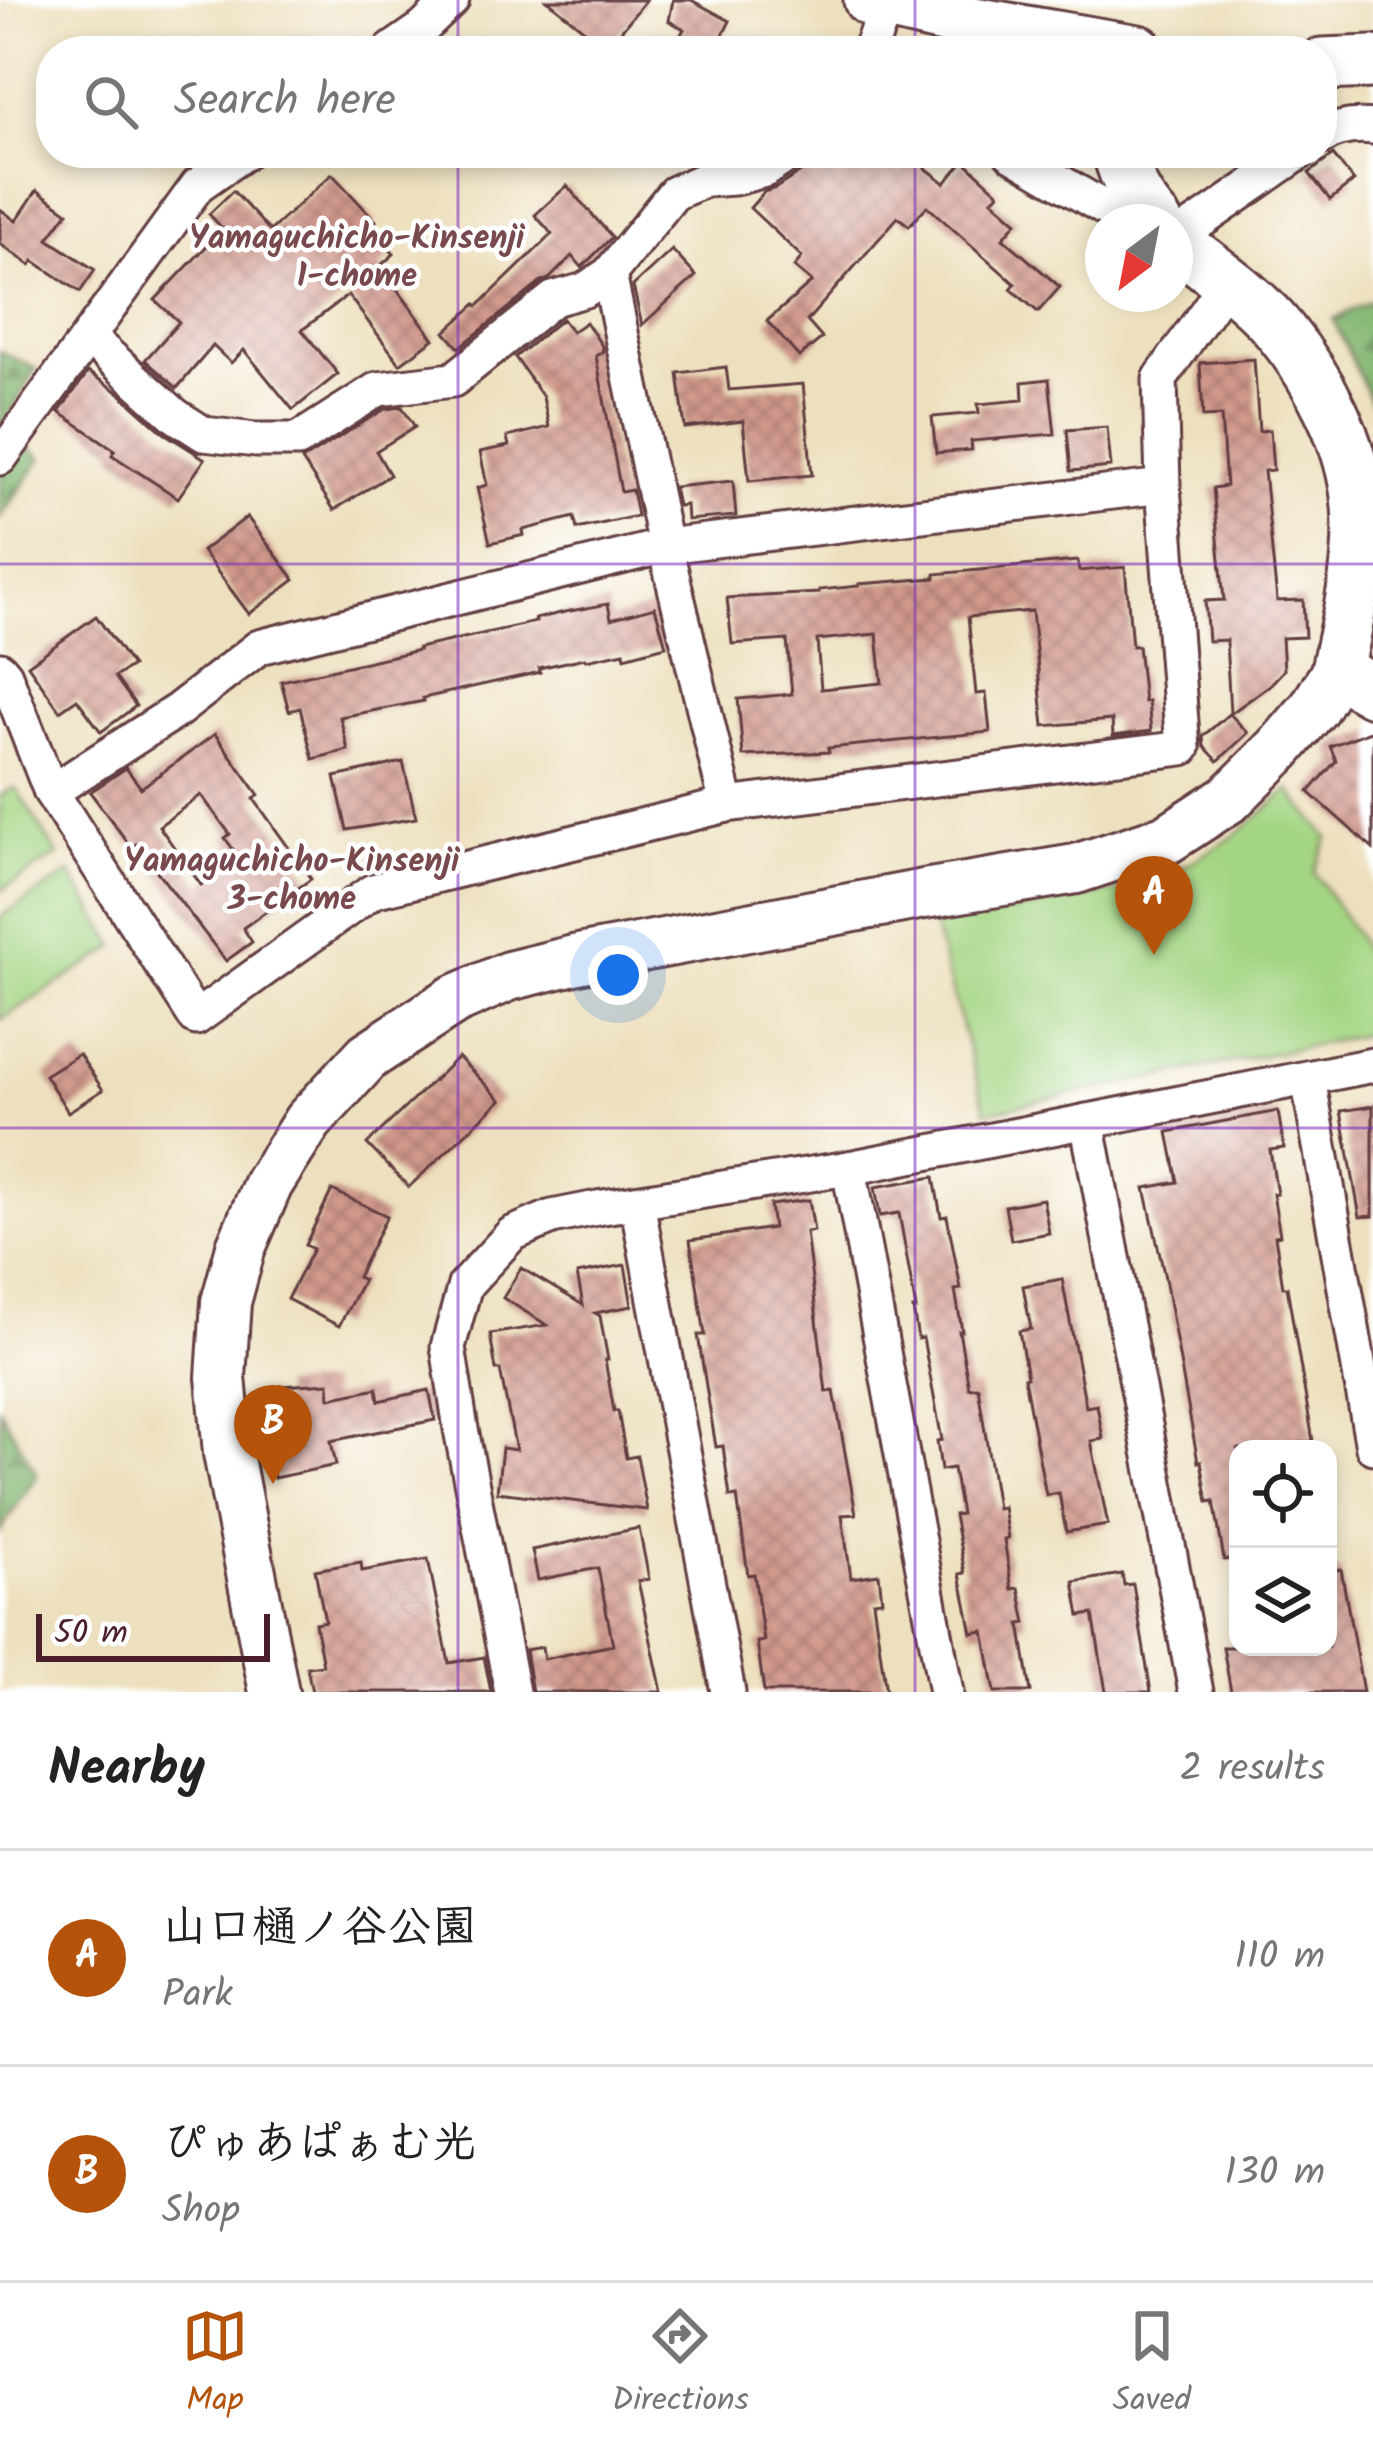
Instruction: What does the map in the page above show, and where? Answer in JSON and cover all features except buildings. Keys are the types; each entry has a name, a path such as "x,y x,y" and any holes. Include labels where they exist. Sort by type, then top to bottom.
{"main road":[{"path":"875,19 1009,36"},
{"path":"1337,63 1373,62"},
{"path":"1123,168 1145,204"},
{"path":"1193,253 1279,329 1344,436 1358,506 1355,681"}],"street":[{"path":"412,36 452,0"},
{"path":"1337,129 1373,127"},
{"path":"0,458 198,184 222,168"},
{"path":"88,337 176,416 204,434 298,440 378,389 453,380 553,299 585,290 609,274 674,194 704,180 768,168"},
{"path":"1036,168 1098,204"},
{"path":"1193,211 1272,168"},
{"path":"609,274 665,546 727,805"},
{"path":"0,669 51,792 196,1018 373,891 727,805 1184,748 1163,486 1160,379 1228,282"},
{"path":"51,792 178,710 259,647 665,546 1163,486"},
{"path":"274,1692 228,1453 221,1377 226,1302 241,1247 268,1184 308,1121 368,1056 454,1000 509,976 670,941 1076,869 1167,839 1230,798 1314,708 1355,681"},
{"path":"512,1692 448,1347 464,1285 512,1234 552,1217 849,1168 1373,1065"},
{"path":"1308,1078 1373,1447"},
{"path":"1088,1121 1196,1692"},
{"path":"849,1168 946,1692"},
{"path":"637,1202 728,1692"}],"green space":[{"path":"1373,300 1373,406 1333,319"},
{"path":"0,351 36,369 3,425 42,458 0,518"},
{"path":"15,787 58,855 0,891 0,796"},
{"path":"1289,790 1328,838 1314,872 1358,938 1373,973 1373,1033 986,1112 933,924 1115,892 1176,871 1236,835"},
{"path":"70,873 116,947 0,1020 0,917"},
{"path":"0,1409 37,1475 0,1531"}],"place":[{"name":"山口樋ノ谷公園","path":"1154,955"},
{"name":"ぴゅあぱぁむ光","path":"273,1484"}],"district":[{"name":"Yamaguchicho-Kinsenji 1-chome","path":"357,255"},
{"name":"Yamaguchicho-Kinsenji 3-chome","path":"292,878"}]}
